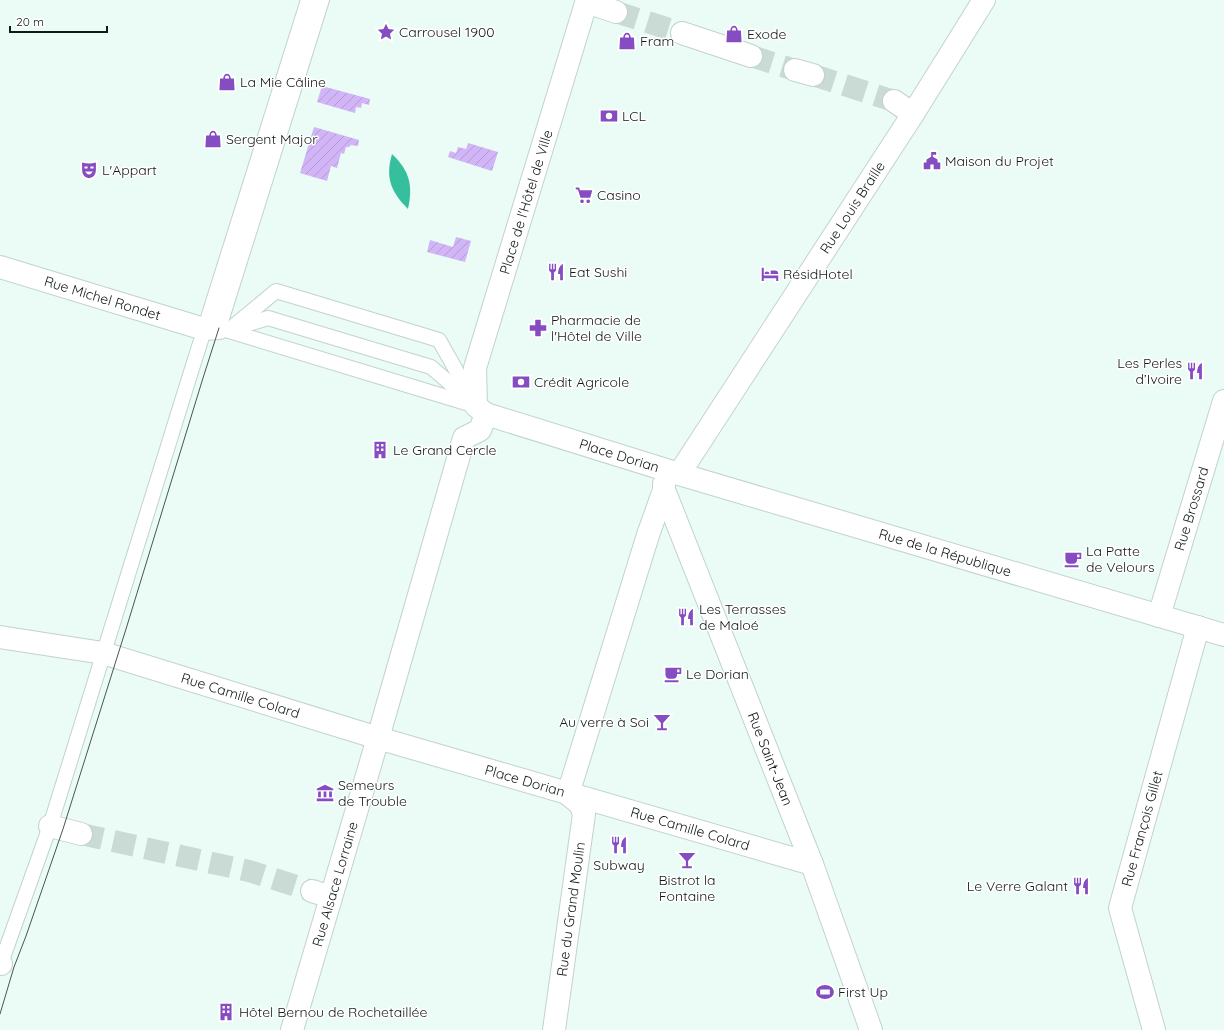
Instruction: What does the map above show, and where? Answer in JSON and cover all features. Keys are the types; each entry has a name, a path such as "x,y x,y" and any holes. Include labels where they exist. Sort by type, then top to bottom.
{"street":[{"name":"Rue Louis Braille","path":"670,478 913,114 984,0"},
{"path":"587,1 616,12"},
{"name":"Place de l'Hôtel de Ville","path":"481,410 475,368 587,1"},
{"path":"682,33 751,56"},
{"path":"894,101 913,114"},
{"name":"Rue Michel Rondet","path":"0,267 217,329"},
{"name":"Rue Brossard","path":"1159,616 1224,401"},
{"path":"378,738 464,438 480,430 481,410"},
{"name":"Place Dorian","path":"378,738 568,794 648,534 670,478 481,410"},
{"name":"Rue de la République","path":"670,478 1224,635"},
{"name":"Rue Saint-Jean","path":"670,478 812,864 871,1030"},
{"name":"Rue François Gillet","path":"1154,1030 1120,908 1198,627"},
{"name":"Rue Camille Colard","path":"0,637 103,654 378,738"},
{"name":"Rue Alsace Lorraine","path":"292,1030 322,894 378,738"},
{"name":"Rue Camille Colard","path":"568,794 812,864"},
{"name":"Rue du Grand Moulin","path":"554,1030 584,814 580,804 568,794"},
{"path":"50,826 81,834"}],"lane":[{"path":"217,329 308,0"},
{"path":"0,964 50,826 103,654 217,329 322,0"},
{"path":"217,329 276,291 439,340 481,410"},
{"path":"217,329 268,318 431,367 481,410"},
{"path":"217,329 481,410"}],"shaded area":[{"path":"322,86 370,99 369,105 362,103 361,108 356,107 355,113 317,102"},
{"path":"314,127 359,140 358,146 351,145 346,147 344,154 341,153 337,168 331,166 327,181 300,173"},
{"path":"468,143 498,152 492,171 448,157 450,151 456,153 458,147 466,149"},
{"path":"392,154 403,167 409,179 410,193 408,209 397,197 391,184 389,170"},
{"path":"456,237 471,241 465,262 427,252 430,240 453,247"}],"tunnel":[{"path":"616,12 682,33"},
{"path":"751,56 795,70"},
{"path":"813,75 894,101"},
{"path":"81,834 249,871 312,891"}],"tram line":[{"path":"0,1014 14,967 63,829 219,328"}],"place":[{"name":"Carrousel 1900","path":"386,32"},
{"name":"Exode","path":"734,34"},
{"name":"Fram","path":"627,41"},
{"name":"La Mie Câline","path":"227,82"},
{"name":"LCL","path":"609,116"},
{"name":"Sergent Major","path":"213,139"},
{"name":"Maison du Projet","path":"932,161"},
{"name":"L'Appart","path":"89,170"},
{"name":"Casino","path":"584,195"},
{"name":"Eat Sushi","path":"556,272"},
{"name":"RésidHotel","path":"770,274"},
{"name":"Pharmacie de l'Hôtel de Ville","path":"538,328"},
{"name":"Les Perles d’Ivoire","path":"1195,371"},
{"name":"Crédit Agricole","path":"521,382"},
{"name":"Le Grand Cercle","path":"380,450"},
{"name":"La Patte de Velours","path":"1073,559"},
{"name":"Les Terrasses de Maloé","path":"686,617"},
{"name":"Le Dorian","path":"673,674"},
{"name":"Au verre à Soi","path":"662,722"},
{"name":"Semeurs de Trouble","path":"325,793"},
{"name":"Subway","path":"619,845"},
{"name":"Bistrot la Fontaine","path":"687,860"},
{"name":"Le Verre Galant","path":"1081,886"},
{"name":"First Up","path":"825,992"},
{"name":"Hôtel Bernou de Rochetaillée","path":"226,1012"}]}
